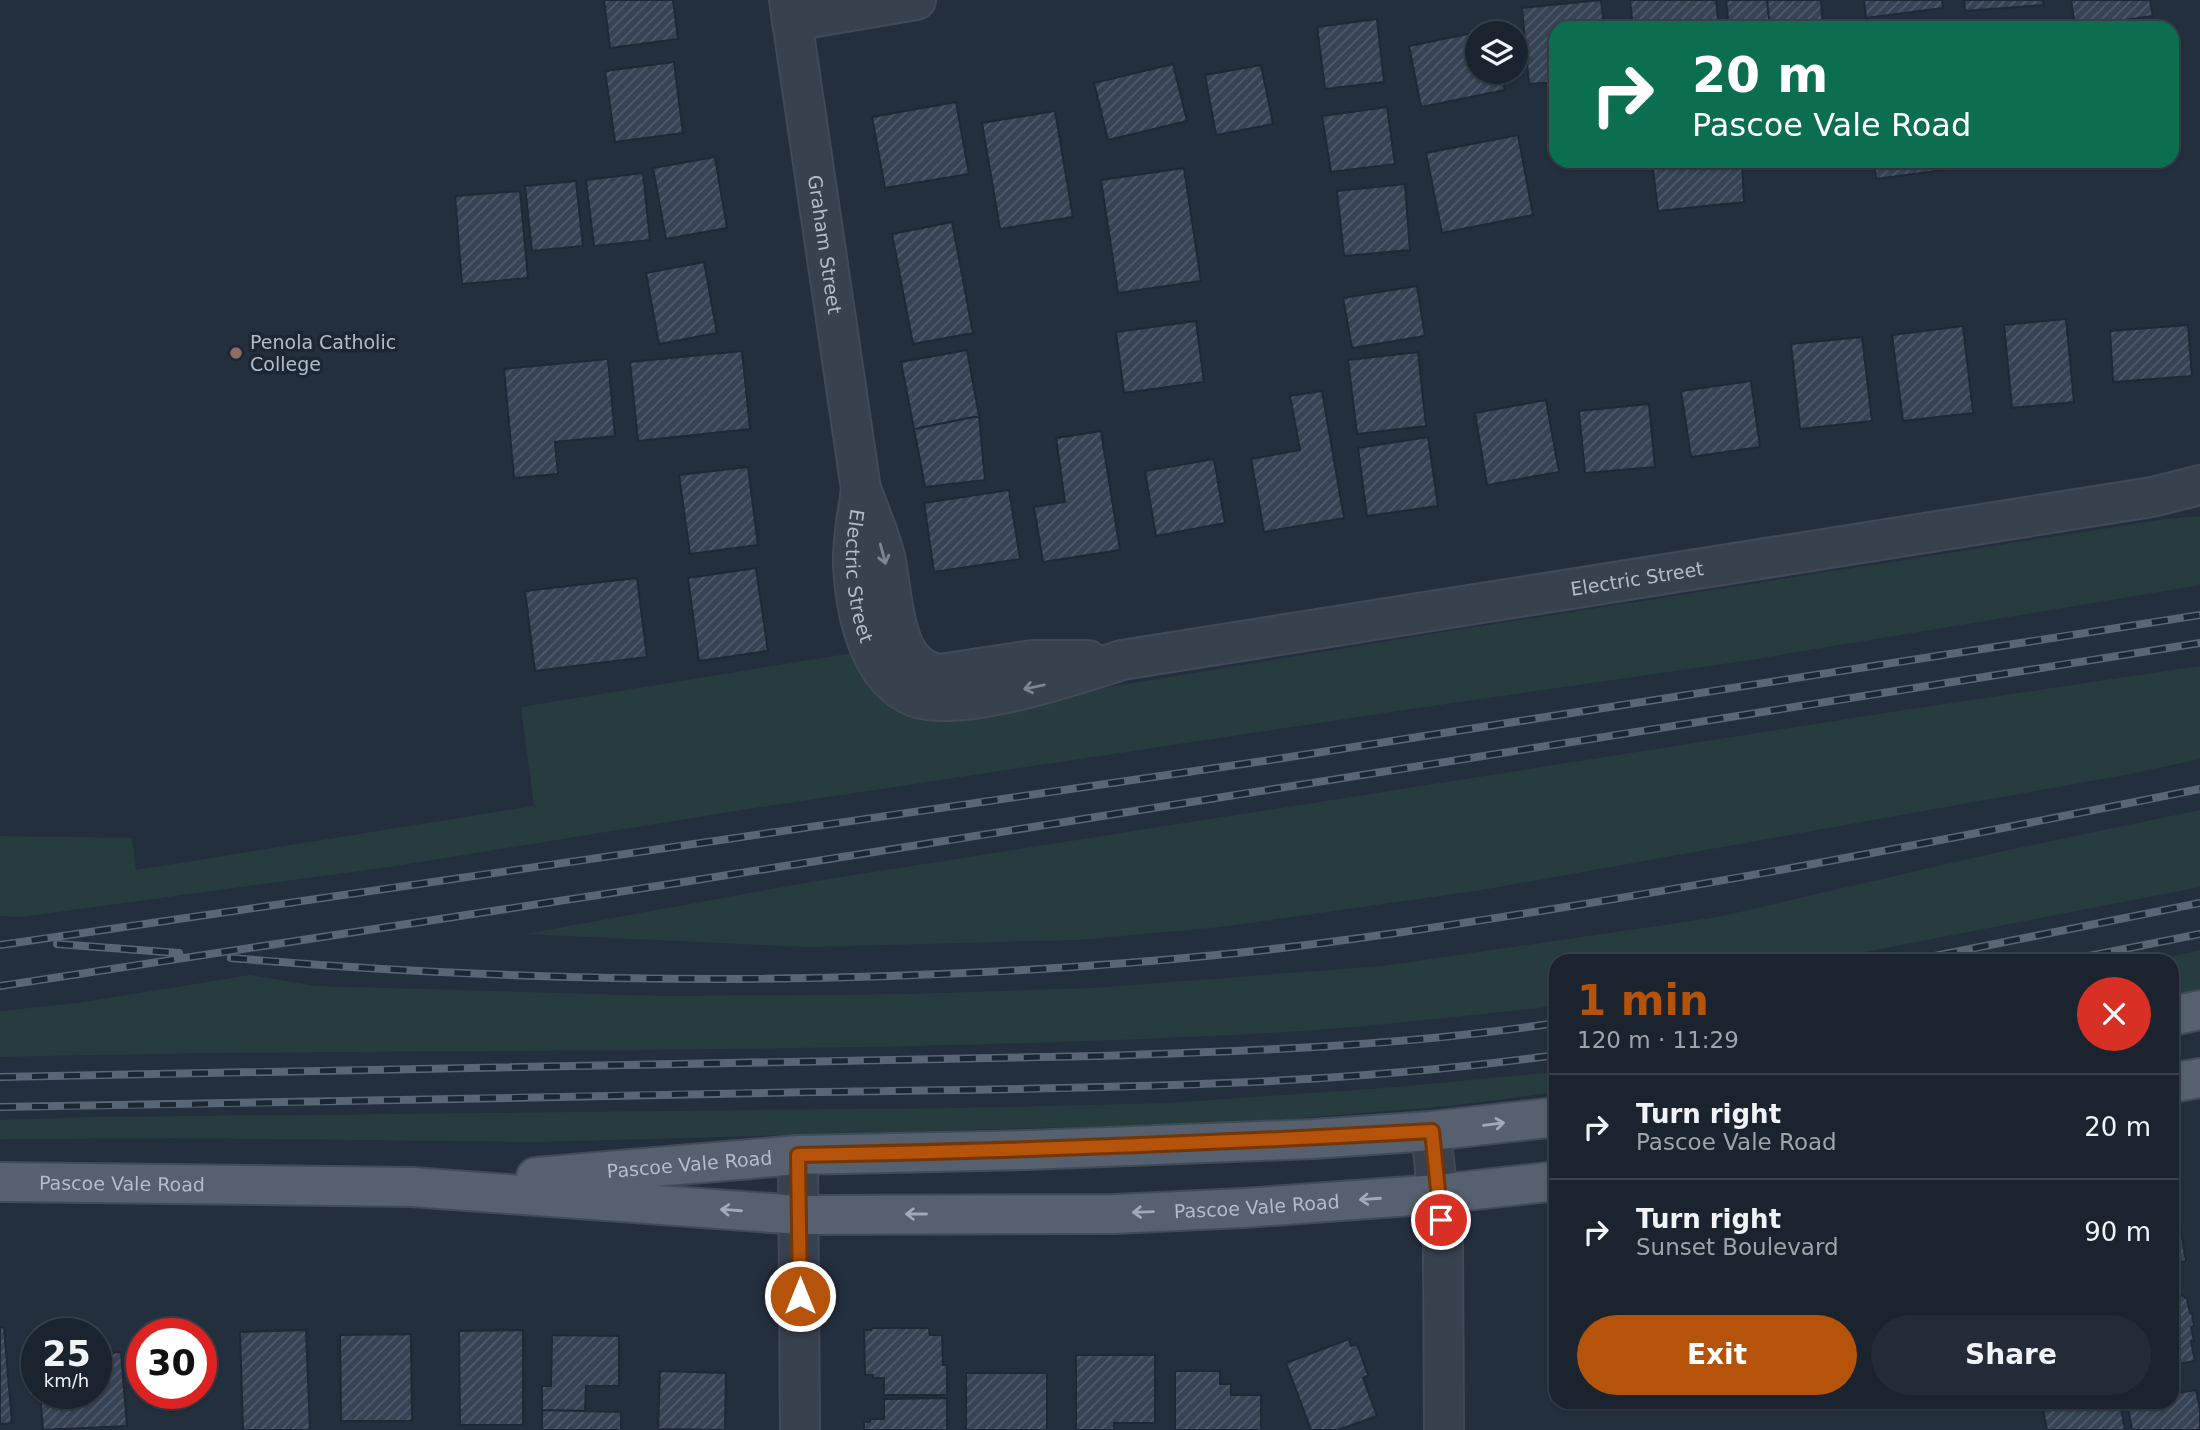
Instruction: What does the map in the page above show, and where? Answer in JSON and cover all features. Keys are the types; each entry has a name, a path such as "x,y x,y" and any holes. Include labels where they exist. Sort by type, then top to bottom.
{"main road":[{"path":"2179,1014 2200,1010"},
{"path":"2179,1082 2200,1078"},
{"name":"Pascoe Vale Road","path":"412,1187 798,1155 1027,1150 1313,1139 1432,1131 1549,1118"},
{"name":"Pascoe Vale Road","path":"0,1182 412,1187 799,1215 1114,1214 1438,1194 1549,1182"}],"street":[{"path":"791,10 916,0"},
{"name":"Graham Street","path":"791,10 861,489"},
{"name":"Electric Street","path":"861,489 884,554 897,627 904,646 911,660 928,673 940,674 1033,660 1122,660 2152,497 2200,485"},
{"name":"Electric Street","path":"2152,497 2200,497"},
{"path":"1432,1131 1443,1245 1444,1430"},
{"path":"798,1155 800,1430"}],"green space":[{"path":"2200,516 2200,585 1744,661 748,809 389,867 21,917 0,916 0,836 132,838 136,870 534,806 521,707 853,653 950,713 1450,631 2166,519"},
{"path":"2200,666 2200,759 2130,774 1482,890 1220,927 1078,940 808,947 525,934 816,881"},
{"path":"2200,810 2200,887 1854,954 1549,954 1549,1007 1340,1028 1109,1040 792,1048 0,1057 0,1011 78,1003 250,975 315,986 664,996 908,994 1093,988 1383,966 1718,917 1999,852"},
{"path":"2200,950 2200,990 2179,994 2179,955"},
{"path":"1549,1073 1549,1093 1450,1106 1252,1122 537,1142 0,1139 0,1120 959,1108 1169,1103 1397,1087"}],"building":[{"path":"604,0 673,0 678,39 610,48"},
{"path":"1601,0 1603,21 1549,21 1549,83 1529,84 1528,21 1523,21 1522,8"},
{"path":"1630,0 1716,0 1718,21 1632,21"},
{"path":"1726,0 1767,0 1769,21 1728,21"},
{"path":"1767,0 1821,0 1822,21 1769,21"},
{"path":"1864,0 1942,0 1943,8 1866,18"},
{"path":"1964,0 2043,0 2044,5 1965,11"},
{"path":"2071,0 2150,0 2153,16 2118,21 2074,21"},
{"path":"1377,19 1384,82 1325,89 1317,27"},
{"path":"1465,35 1465,84 1504,84 1505,90 1421,107 1409,46"},
{"path":"674,62 683,133 615,142 605,71"},
{"path":"1173,64 1187,121 1108,140 1094,83"},
{"path":"1261,65 1273,124 1216,135 1205,75"},
{"path":"956,102 969,174 885,188 872,117"},
{"path":"1387,107 1395,164 1331,172 1322,116"},
{"path":"1055,111 1073,217 1000,229 982,123"},
{"path":"1518,135 1533,215 1442,233 1426,153"},
{"path":"715,157 727,228 666,239 653,168"},
{"path":"1184,168 1201,281 1118,293 1101,180"},
{"path":"1653,168 1742,168 1744,202 1658,211"},
{"path":"1875,168 1959,168 1876,179"},
{"path":"643,173 650,240 594,246 586,180"},
{"path":"576,181 583,246 532,251 525,186"},
{"path":"1405,184 1410,250 1344,256 1337,191"},
{"path":"520,191 528,278 462,284 455,196"},
{"path":"952,222 973,333 913,344 892,234"},
{"path":"704,262 717,333 659,344 646,273"},
{"path":"1417,286 1425,336 1352,348 1343,298"},
{"path":"2066,319 2074,402 2012,408 2004,325"},
{"path":"1196,321 1204,382 1124,393 1116,332"},
{"path":"2188,325 2192,376 2113,382 2110,331"},
{"path":"1963,326 1973,413 1903,421 1892,335"},
{"path":"1862,337 1872,421 1800,429 1791,344"},
{"path":"967,350 979,416 914,429 901,362"},
{"path":"742,351 750,429 638,441 630,362"},
{"path":"1418,352 1426,426 1357,434 1348,360"},
{"path":"608,359 615,436 555,442 558,474 514,478 504,369"},
{"path":"1751,381 1760,447 1691,457 1681,391"},
{"path":"1322,391 1344,518 1264,532 1251,459 1300,450 1290,396"},
{"path":"1546,400 1559,472 1487,485 1475,413"},
{"path":"1649,404 1655,467 1585,473 1579,411"},
{"path":"979,416 985,480 925,487 914,429"},
{"path":"1101,431 1120,550 1043,562 1034,507 1065,502 1056,438"},
{"path":"1428,437 1438,506 1367,516 1358,448"},
{"path":"1214,459 1225,523 1156,536 1145,471"},
{"path":"748,467 758,545 690,554 679,475"},
{"path":"1009,490 1020,559 934,572 924,503"},
{"path":"756,568 768,651 699,661 688,578"},
{"path":"637,578 647,657 535,671 525,591"},
{"path":"2179,1219 2186,1261 2179,1262"},
{"path":"2179,1294 2187,1299 2192,1313 2194,1341 2191,1341 2195,1361 2179,1364"},
{"path":"0,1327 4,1327 12,1423 0,1424"},
{"path":"929,1328 930,1335 942,1335 943,1365 947,1365 947,1395 884,1395 884,1378 865,1375 864,1330"},
{"path":"306,1330 310,1430 243,1430 240,1332"},
{"path":"523,1330 523,1425 460,1425 459,1331"},
{"path":"411,1334 412,1421 341,1421 340,1335"},
{"path":"552,1335 619,1336 619,1386 586,1386 585,1411 542,1410 542,1386 551,1386"},
{"path":"1349,1339 1351,1346 1357,1344 1368,1375 1363,1378 1377,1416 1338,1430 1311,1430 1286,1363"},
{"path":"121,1352 127,1426 43,1430 41,1409 112,1409 112,1353"},
{"path":"1076,1355 1155,1355 1155,1423 1114,1423 1114,1430 1076,1430"},
{"path":"660,1371 726,1373 725,1430 658,1429"},
{"path":"1175,1371 1220,1371 1220,1384 1231,1384 1231,1395 1261,1395 1261,1430 1175,1430"},
{"path":"966,1373 1047,1373 1047,1430 966,1430"},
{"path":"2196,1390 2200,1430 2132,1430 2128,1409 2179,1409 2179,1393"},
{"path":"947,1398 947,1430 864,1430 864,1422 884,1419 884,1399"},
{"path":"2121,1409 2125,1430 2047,1430 2043,1411"},
{"path":"542,1410 621,1412 621,1430 542,1430"}],"railway":[{"path":"0,945 1270,760 2200,615"},
{"path":"0,986 677,883 2200,643"},
{"path":"231,958 480,974 729,979 854,977 1103,965 1309,945 1553,909 1877,852 2200,789"},
{"path":"1945,954 2200,903"},
{"path":"2099,954 2200,934"},
{"path":"57,944 179,953"},
{"path":"0,1077 1097,1056 1384,1042 1549,1024"},
{"path":"0,1107 1186,1085 1371,1075 1549,1056"}],"place":[{"name":"Penola Catholic College","path":"236,353"}],"route":[{"path":"800,1296 798,1155 1079,1148 1313,1139 1432,1131 1441,1220"}]}
